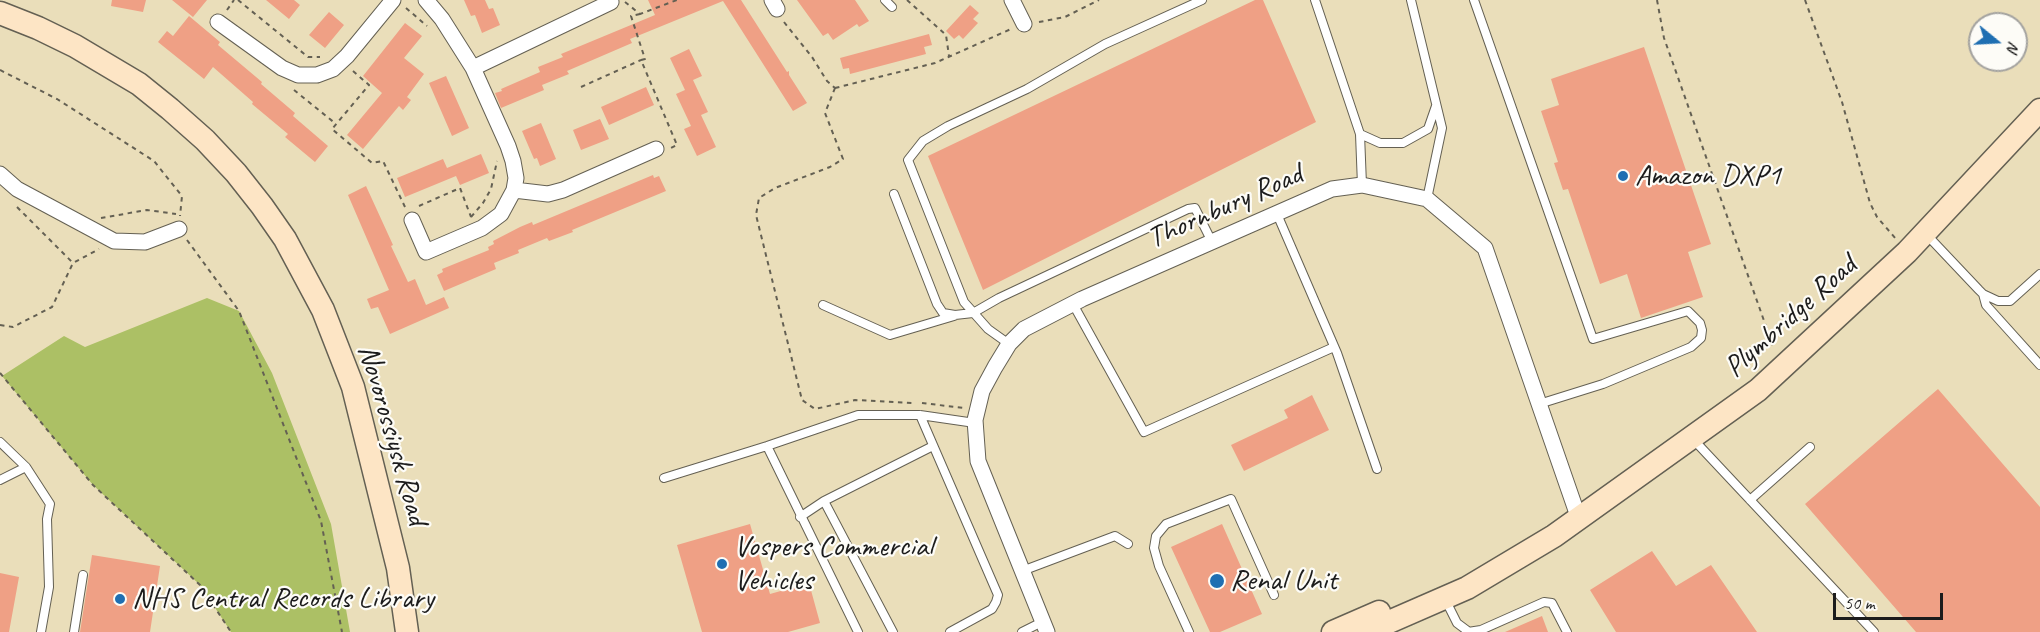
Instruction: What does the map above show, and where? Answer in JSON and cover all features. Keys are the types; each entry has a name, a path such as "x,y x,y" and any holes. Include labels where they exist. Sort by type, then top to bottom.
{"main road":[{"name":"Novorossiysk Road","path":"0,13 38,28 107,63 171,109 236,173 285,239 323,310 353,387 398,568 407,632"},
{"name":"Plymbridge Road","path":"1366,632 1467,588 1554,536 1758,390 1907,252 2040,110"},
{"name":"Plymbridge Road","path":"1333,632 1554,536"}],"street":[{"path":"218,22 282,68 298,75 317,75 333,69 393,0"},
{"path":"410,216 426,252 482,228 501,214 514,190 516,178 508,146 473,68 442,19 426,0"},
{"path":"1012,0 1024,24"},
{"path":"473,68 617,1"},
{"path":"514,190 548,194 563,190 656,149"},
{"path":"0,174 17,189 114,241 145,242 180,222"},
{"name":"Thornbury Road","path":"1045,627 978,460 976,416 982,392 994,367 1024,328 1332,189 1362,185 1427,199 1485,248 1579,519"}],"lane":[{"path":"885,0 892,7"},
{"path":"1010,344 988,329 964,302 908,160 923,141 948,126 1027,89 1105,45 1202,0"},
{"path":"1315,0 1360,134 1362,185"},
{"path":"1411,0 1442,128 1427,199"},
{"path":"1474,0 1593,339 1688,311 1700,323 1701,338 1691,347 1603,384 1539,404"},
{"path":"1360,134 1380,143 1403,144 1428,129 1436,104"},
{"path":"894,194 937,304 943,312 955,315"},
{"path":"823,305 890,335 955,315 974,314 999,298 1188,209 1195,208 1212,242"},
{"path":"1277,214 1334,347 1377,469"},
{"path":"1925,232 1981,292 1998,301 2010,301 2040,274"},
{"path":"1981,292 1986,305 2040,365"},
{"path":"1073,304 1144,432 1334,347"},
{"path":"664,478 858,415 976,416"},
{"path":"920,416 998,594 992,609 950,632"},
{"path":"1692,438 1874,632"},
{"path":"0,442 26,467 50,504 47,519 50,587 41,632"},
{"path":"767,446 858,632"},
{"path":"800,517 824,501 933,446"},
{"path":"1750,500 1810,447"},
{"path":"0,480 26,467"},
{"path":"1189,632 1159,566 1154,548 1156,536 1166,524 1230,499 1274,595"},
{"path":"824,501 893,632"},
{"path":"1022,571 1115,536 1128,544"},
{"path":"74,632 83,575"},
{"path":"1444,598 1458,623 1468,632 1481,630 1544,602 1552,603 1567,632"},
{"path":"1022,632 1045,627"}],"path":[{"path":"238,0 308,57 344,58 369,85 332,129 372,163 383,160 410,216 460,188 471,217"},
{"path":"581,87 645,59 631,16 677,0"},
{"path":"907,0 946,35 949,56"},
{"path":"835,88 935,63 1024,24 1065,17 1099,0"},
{"path":"1657,0 1664,38 1781,369"},
{"path":"1805,0 1842,102 1870,203 1877,217 1907,252"},
{"path":"617,1 640,14"},
{"path":"774,5 777,13 812,57 827,81 835,88"},
{"path":"641,60 677,145 663,152 656,149"},
{"path":"0,70 57,99 154,161 182,196 180,222"},
{"path":"293,88 336,124"},
{"path":"835,88 825,113 843,159 830,168 775,188 759,198 756,214 802,400 815,410 855,400 932,403 976,416"},
{"path":"467,235 465,224 483,203 491,189 498,151 508,146"},
{"path":"17,207 73,263"},
{"path":"78,222 147,210 180,222 239,311 321,520 342,632"},
{"path":"0,325 13,327 52,307 73,263 114,241"},
{"path":"0,373 93,485 200,585 231,632"}],"green space":[{"path":"207,298 239,311 272,373 331,524 350,632 231,632 200,585 93,485 2,376 64,336 85,347"}],"building":[{"path":"112,0 146,0 143,12 111,6"},
{"path":"172,0 207,0 193,17"},
{"path":"266,0 294,0 300,5 289,19"},
{"path":"464,0 485,0 489,9 493,8 500,25 482,33 475,15 471,16"},
{"path":"648,0 741,0 787,72 789,71 789,75 807,103 793,111 723,1 630,39 632,43 567,71 569,74 542,85 544,90 501,108 495,93 502,91 501,89 540,72 538,67 563,57 561,54 655,15"},
{"path":"797,0 855,0 869,21 859,27 857,24 833,40 828,33 823,36"},
{"path":"1255,0 1263,0 1316,122 983,290 928,156"},
{"path":"970,5 979,13 973,19 978,23 963,39 959,35 954,39 946,31"},
{"path":"329,12 344,25 325,48 309,35"},
{"path":"189,16 220,42 218,45 262,82 261,84 295,113 293,116 328,146 315,162 285,137 288,134 213,67 204,79 158,42 167,31 173,36"},
{"path":"405,23 422,36 404,58 424,74 407,97 411,100 403,110 399,106 363,149 347,135 382,93 363,76"},
{"path":"929,34 932,45 924,47 926,54 850,74 849,68 843,69 840,58"},
{"name":"Amazon DXP1","path":"1644,47 1711,244 1688,252 1703,297 1641,318 1627,274 1600,284 1568,189 1563,190 1554,163 1558,162 1541,111 1559,105 1551,79"},
{"path":"689,49 702,76 693,80 708,112 701,115 716,147 697,156 684,129 691,126 676,94 685,90 670,58"},
{"path":"446,76 469,128 452,136 429,83"},
{"path":"646,87 654,105 609,125 601,107"},
{"path":"600,119 609,139 581,150 573,130"},
{"path":"541,123 556,159 540,166 537,158 534,159 522,131"},
{"path":"481,154 489,173 460,185 456,176 405,197 397,178 443,159 447,168"},
{"path":"653,175 654,178 659,176 666,191 572,230 573,232 549,241 547,238 518,250 519,253 494,263 496,269 444,291 437,275 443,272 442,269 489,250 488,247 494,244 493,241 520,227 532,222 533,225"},
{"path":"366,186 408,282 415,279 426,305 444,297 449,308 390,334 378,307 371,309 367,299 389,290 348,195"},
{"path":"1938,389 2040,507 2040,632 1916,632 1805,504"},
{"path":"1312,395 1329,430 1244,471 1231,445 1288,418 1284,410"},
{"name":"Vospers Commercial Vehicles","path":"750,524 770,594 809,583 820,623 788,632 702,632 677,545"},
{"name":"Renal Unit","path":"1222,524 1262,614 1220,632 1210,632 1171,547"},
{"path":"1652,551 1676,586 1711,565 1757,632 1616,632 1590,590"},
{"name":"NHS Central Records Library","path":"92,555 160,566 150,632 80,632"},
{"path":"0,573 19,577 9,632 0,632"},
{"path":"1542,616 1548,632 1505,632"}],"place":[{"name":"Amazon DXP1","path":"1623,176"},
{"name":"Vospers Commercial Vehicles","path":"722,564"},
{"name":"Renal Unit","path":"1217,581"},
{"name":"NHS Central Records Library","path":"120,599"}]}
